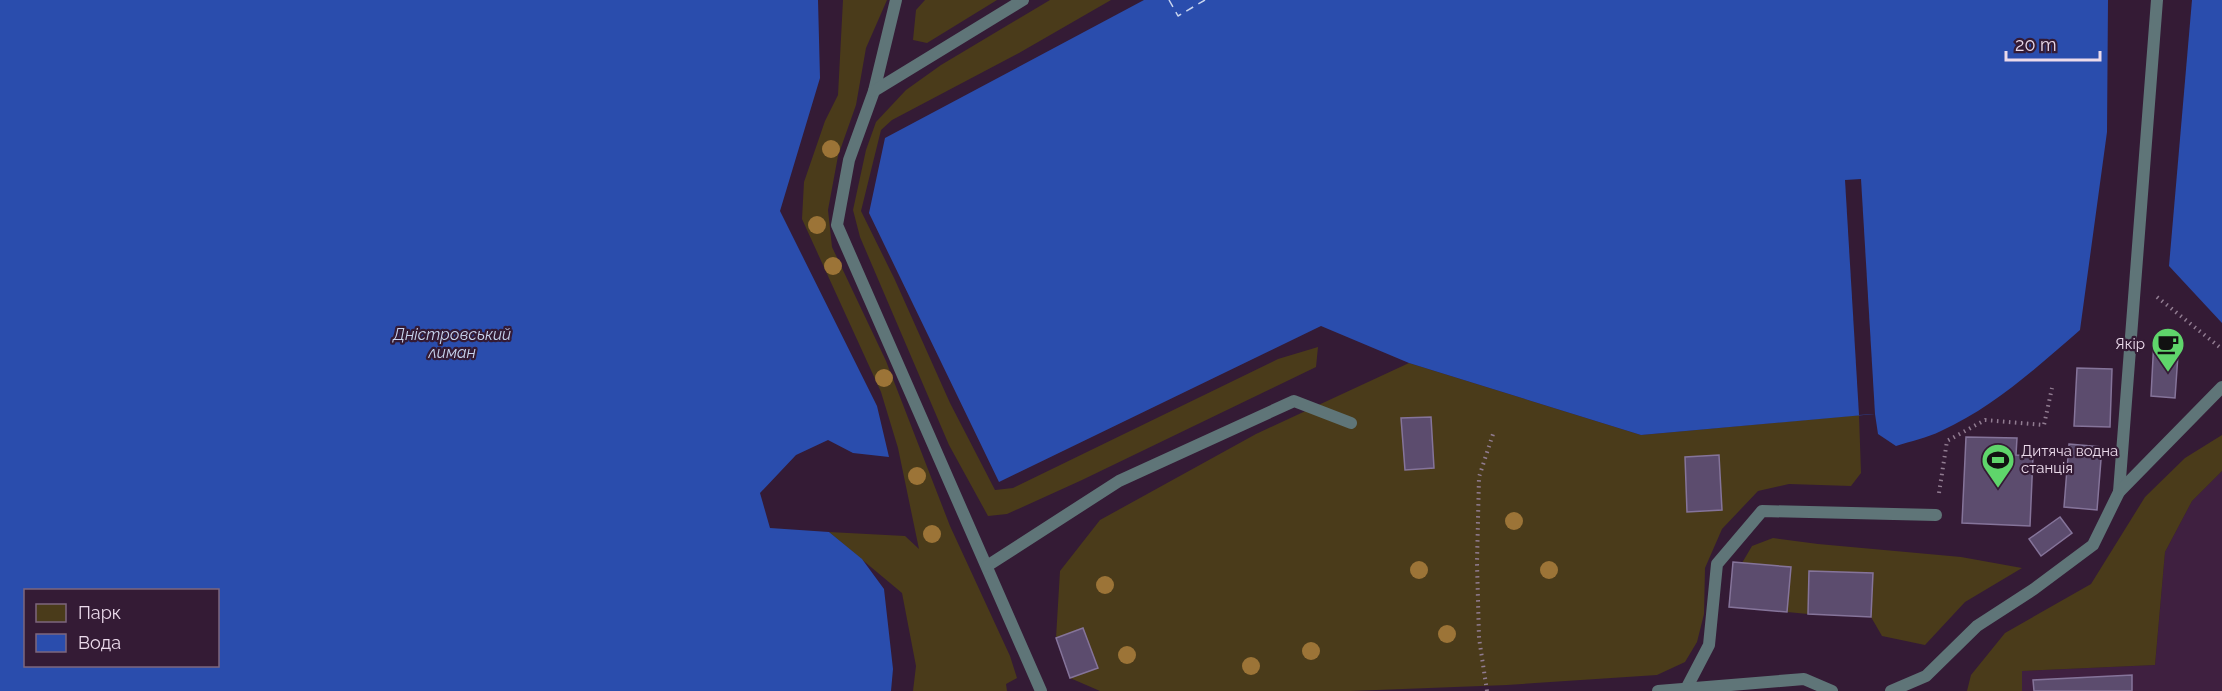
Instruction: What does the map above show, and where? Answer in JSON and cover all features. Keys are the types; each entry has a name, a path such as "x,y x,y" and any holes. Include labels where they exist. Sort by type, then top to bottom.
{"lane":[{"path":"897,0 874,91 849,160 837,225 1041,691"},
{"path":"874,91 1023,0"},
{"path":"2119,492 2157,0"},
{"path":"1891,691 1926,676 1977,626 2034,589 2093,545 2119,492 2222,387"},
{"path":"987,566 1119,481 1294,401 1351,423"},
{"path":"1686,689 1709,645 1717,564 1762,511 1936,515"},
{"path":"1658,691 1804,679 1832,691"}],"path":[{"path":"2154,294 2222,348"},
{"path":"1936,515 1947,441 1985,420 2044,424 2052,388"},
{"path":"1487,691 1479,638 1477,585 1479,477 1494,431"}],"shaded area":[{"path":"2222,471 2222,691 2022,691 2022,671 2155,665 2165,552 2192,501"}],"green space":[{"path":"843,0 887,0 866,48 856,105 838,156 828,210 832,247 886,361 950,526 1010,656 1017,678 1006,684 1007,691 913,691 916,666 902,593 829,532 905,536 919,549 898,448 881,392 802,219 804,182 825,121 838,95"},
{"path":"925,0 997,0 927,43 913,40 916,10"},
{"path":"1050,0 1111,0 1019,53 892,120 881,130 861,211 895,280 950,403 995,490 1013,488 1278,359 1318,347 1316,367 1082,480 1007,514 988,516 949,445 860,237 853,210 866,150 876,122 906,90 941,65"},
{"path":"1409,363 1641,435 1859,415 1861,473 1851,486 1789,484 1758,491 1722,529 1705,568 1704,614 1697,642 1685,662 1657,675 1507,685 1351,691 1100,691 1070,678 1056,638 1060,571 1100,520 1256,434"},
{"path":"2222,435 2222,471 2192,501 2165,552 2155,665 2022,671 2022,691 1967,691 1971,675 2005,633 2091,584 2145,497 2185,458"},
{"path":"1773,538 1961,557 2022,568 1965,602 1925,645 1882,636 1871,617 1872,573 1809,571 1808,614 1787,612 1791,567 1742,563 1752,546"}],"water":[{"name":"Дністровський лиман","path":"0,0 818,0 820,78 780,211 877,406 889,457 853,453 828,440 796,455 760,493 770,528 829,532 862,559 884,589 893,669 891,691 0,691"},
{"path":"1144,0 2108,0 2107,132 2080,330 1997,399 1936,433 1896,446 1878,434 1875,414 1641,435 1409,363 1321,326 999,482 869,213 885,138"},
{"path":"2192,0 2222,0 2222,323 2169,266"}],"pier":[{"path":"1861,179 1875,414 1859,415 1845,180"}],"building":[{"path":"2154,339 2179,340 2175,398 2151,396"},
{"path":"2077,368 2112,369 2110,427 2074,426"},
{"path":"1431,417 1434,468 1405,470 1401,418"},
{"name":"Дитяча водна станція","path":"1966,437 2017,438 2016,455 2033,456 2030,526 1962,523"},
{"path":"2069,444 2102,447 2097,510 2064,507"},
{"path":"1719,455 1722,510 1687,512 1685,457"},
{"path":"2060,517 2072,533 2041,556 2029,539"},
{"path":"1733,562 1791,567 1787,612 1729,607"},
{"path":"1809,571 1873,573 1871,617 1808,614"},
{"path":"1083,628 1098,668 1070,678 1056,638"},
{"path":"2132,675 2132,691 2034,691 2033,680"}],"ferry route":[{"path":"1169,0 1178,16 1205,0"}],"place":[{"name":"Якір","path":"2168,373"},
{"name":"Дитяча водна станція","path":"1998,489"}]}
